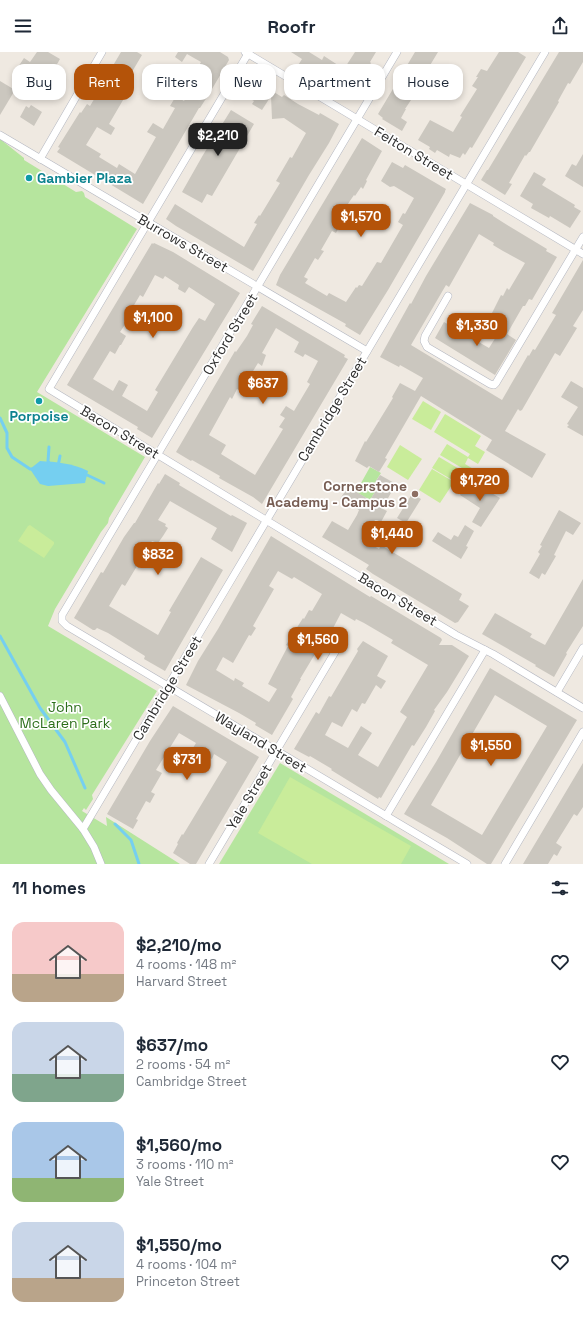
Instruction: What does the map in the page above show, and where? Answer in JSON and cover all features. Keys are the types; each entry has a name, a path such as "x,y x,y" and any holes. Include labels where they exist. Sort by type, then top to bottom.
{"street":[{"path":"40,159 102,52"},
{"name":"Oxford Street","path":"62,615 397,52"},
{"name":"Cambridge Street","path":"83,829 544,52"},
{"path":"148,222 247,53"},
{"name":"Felton Street","path":"247,53 583,254"},
{"name":"Burrows Street","path":"0,135 367,351"},
{"name":"Bacon Street","path":"148,222 49,389 456,635 493,654 583,708"},
{"path":"448,296 424,336 426,347 494,385 583,237"},
{"name":"Wayland Street","path":"62,615 62,621 67,626 167,687 467,864"},
{"name":"Yale Street","path":"210,864 338,647"},
{"path":"557,692 583,648"},
{"path":"386,816 485,650"},
{"path":"0,696 40,774 83,829 94,847 101,864"},
{"path":"505,864 583,732"}],"green space":[{"name":"John McLaren Park","path":"0,139 24,158 24,160 76,192 82,191 85,197 137,229 37,392 145,457 109,518 108,523 101,532 55,609 48,626 157,691 92,795 93,799 86,810 84,808 82,811 107,826 106,817 180,864 0,864"},
{"path":"423,401 441,412 431,430 412,419"},
{"path":"445,414 481,436 475,446 485,452 478,464 468,458 465,464 475,470 468,481 458,475 454,481 432,468 439,457 461,470 462,468 440,455 447,444 468,457 470,454 434,432"},
{"path":"400,445 422,459 408,480 387,467"},
{"path":"370,467 381,473 374,484 378,487 370,500 356,492"},
{"path":"432,469 454,482 440,503 419,490"},
{"path":"30,525 54,542 44,558 18,541"},
{"path":"280,763 449,864 219,864"},
{"path":"290,777 411,846 401,864 312,864 258,833"}],"water":[{"path":"40,461 58,462 82,468 88,471 85,483 48,486 40,484 30,469"}],"building":[{"path":"37,52 48,52 60,59 57,64 20,64 24,58 30,62"},
{"path":"121,52 137,52 142,55 134,68 134,64 114,64"},
{"path":"178,52 220,52 228,57 229,60 227,64 220,64 220,75 212,89 212,64 200,64 201,62 187,54 182,62 175,57"},
{"path":"291,52 309,52 322,60 324,56 336,64 299,64 302,59"},
{"path":"355,52 376,52 370,62 371,63 347,64"},
{"path":"415,52 438,52 431,64 408,64"},
{"path":"499,52 518,52 526,57 472,148 470,147 465,155 463,153 460,158 450,154 449,157 437,150 435,153 429,149 430,147 418,140 430,120 453,132 462,117 460,116 477,89 472,86 478,77 476,77 481,69 487,71"},
{"path":"559,52 583,52 583,62 570,84 568,83 558,101 559,102 530,152 526,156 525,155 509,183 512,184 505,195 481,180"},
{"path":"0,81 12,88 12,95 0,115"},
{"path":"393,89 393,100 411,100 401,118 407,122 402,131 382,119 383,118 378,114"},
{"path":"276,93 282,97 284,95 284,100 292,100 339,124 253,271 166,219 175,204 244,247 257,224 254,223 259,215 260,216 280,183 276,181 290,157 292,158 306,133 284,118 272,119 271,100 276,100"},
{"path":"94,100 123,100 109,124 115,128 111,135 97,127 86,145 101,154 99,157 117,168 119,164 135,174 156,137 147,132 153,123 163,129 175,108 170,106 174,100 205,100 143,204 57,152 60,148 58,147 80,112 81,113 87,104 90,106"},
{"path":"252,100 268,100 262,110 252,104 254,101"},
{"path":"31,105 42,112 34,126 20,117 26,106 29,108"},
{"path":"231,110 254,124 212,196 207,194 202,203 182,192"},
{"path":"362,138 382,151 366,180 367,181 363,189 361,187 355,196 354,195 339,217 336,223 340,225 336,233 332,231 321,250 324,251 318,260 315,258 304,277 308,279 305,283 327,296 329,293 346,302 356,287 357,288 359,285 362,286 377,262 381,263 403,225 398,222 403,213 405,214 414,198 394,186 390,187 381,181 392,162 403,168 405,165 446,189 388,290 360,335 345,326 346,324 276,285 280,275"},
{"path":"583,154 583,187 565,176 572,164 576,166"},
{"path":"534,172 546,179 542,185 575,205 574,207 581,211 570,228 550,216 549,218 531,208 533,204 520,196"},
{"path":"470,203 493,215 547,249 546,251 557,257 532,300 529,299 525,306 523,306 507,334 516,340 495,375 435,338 444,322 489,348 506,321 492,313 501,295 503,296 507,288 509,290 525,263 493,245 494,243 479,234 449,287 446,285 411,345 502,400 528,355 529,356 533,349 535,350 556,315 552,313 583,260 583,310 573,326 577,328 560,356 555,353 522,410 520,411 518,409 505,431 546,454 532,478 486,450 492,440 421,396 385,458 387,459 379,472 369,466 367,468 355,461 365,441 366,442 393,398 392,397 400,383 415,391 423,378 400,365 399,367 380,357 410,303 411,304"},
{"path":"152,243 173,252 240,293 152,438 137,429 138,427 67,385","holes":["155,275 163,279 165,276 179,285 178,289 185,293 189,287 215,304 205,321 199,318 193,327 155,390 158,392 147,411 122,396 128,385 119,380 113,391 93,379 110,351 115,354 121,345 126,336 120,332 126,323 124,322 140,295 143,297"]},
{"path":"262,306 345,355 344,357 348,359 262,504 253,497 219,478 220,476 176,452 235,351 236,352 247,336 253,325 251,324","holes":["276,328 299,342 294,352 303,357 305,354 318,361 307,382 310,384 294,411 286,406 280,415 285,418 279,427 283,429 255,475 221,454 226,445 209,435 230,397 232,399 237,389 241,391 258,363 262,366 266,355 262,353"]},
{"path":"571,381 583,388 583,436 567,427 569,425 567,424 578,407 561,397"},
{"path":"165,474 180,483 179,485 231,516 232,515 247,523 232,552 211,539 217,528 170,501 158,520 166,524 165,526 168,528 158,543 152,541 125,586 122,584 109,606 158,635 171,612 169,611 201,557 223,570 165,671 144,659 145,656 108,633 97,628 93,630 74,618 101,572 103,573 124,537 135,523 158,483 159,484"},
{"path":"380,475 396,484 383,507 383,509 387,511 381,522 375,520 364,540 379,549 381,545 462,594 459,600 469,606 458,622 455,623 373,574 366,569 369,565 322,537 332,521 348,530 357,515 359,510 340,499 348,487 370,500 378,487 374,484"},
{"path":"467,482 486,493 488,491 500,498 481,527 472,522 480,508 460,495"},
{"path":"412,494 421,499 406,523 397,518"},
{"path":"559,510 581,523 573,535 566,531 554,555 556,556 545,575 542,573 539,579 529,573 540,554 538,552 542,546 540,545"},
{"path":"465,525 474,531 466,546 468,547 461,559 432,541 438,532 451,540 454,535 458,537"},
{"path":"271,536 370,597 371,596 441,638 442,640 439,645 452,645 469,656 434,710 435,711 414,746 412,745 381,798 379,797 378,799 331,770 332,769 310,756 309,757 294,749 316,712 319,714 329,696 331,697 358,651 357,649 363,641 388,656 377,676 386,681 381,689 376,685 365,704 362,703 357,712 352,709 342,727 332,722 325,735 348,748 361,726 372,733 358,755 378,767 407,717 400,712 428,665 391,643 393,640 364,623 356,619 355,621 341,613 331,632 328,633 323,642 321,641 291,697 293,699 272,735 239,713 186,685 198,661","holes":["278,571 292,579 294,577 322,594 312,611 309,610 304,619 303,618 286,645 288,646 268,684 277,689 269,702 242,686 244,683 235,678 234,681 216,670 223,657 233,663 249,635 251,636 256,628 253,626 274,589 269,586"]},
{"path":"583,579 583,626 566,653 567,654 554,677 482,634 495,613 532,634 530,637 545,645"},
{"path":"490,668 577,720 491,864 487,864 447,838 404,814","holes":["495,695 547,726 482,835 431,805"]},
{"path":"173,706 259,757 196,864 190,864 173,853 182,834 183,835 227,762 214,754 212,759 193,748 196,743 179,733 156,770 162,773 151,792 155,794 150,803 146,801 136,819 138,820 133,829 107,814 150,741"},
{"path":"583,763 583,807 577,816 574,814 556,843 562,847 557,856 554,854 548,864 523,864"}],"waterway":[{"path":"0,418 7,433 7,448 12,457 30,469 34,469"},
{"path":"49,447 48,461 50,465"},
{"path":"58,466 60,456"},
{"path":"85,474 104,483"},
{"path":"0,636 40,708 65,742 85,788"},
{"path":"115,824 131,840 139,864"}],"place":[{"name":"Gambier Plaza","path":"29,178"},
{"name":"Porpoise","path":"39,401"},
{"name":"Cornerstone Academy - Campus 2","path":"415,494"}]}
